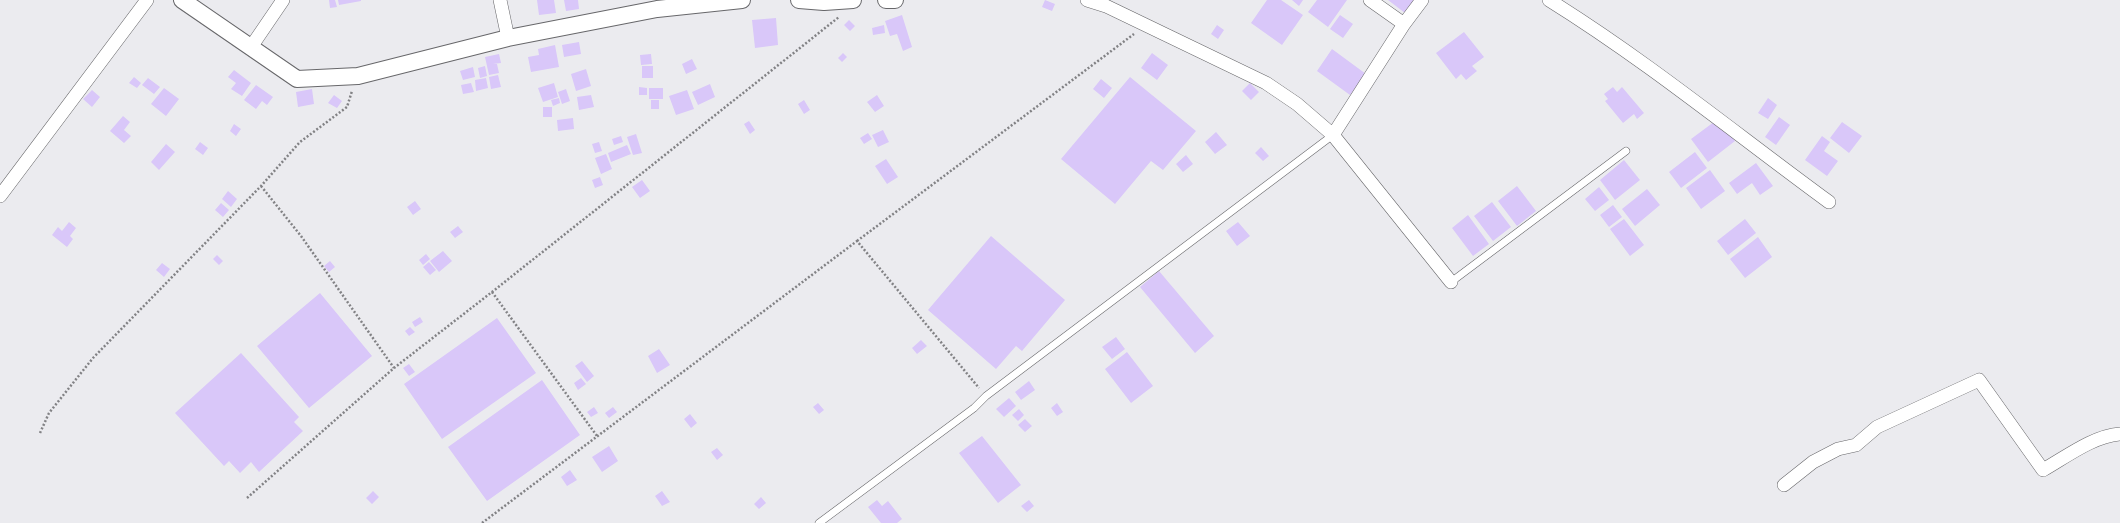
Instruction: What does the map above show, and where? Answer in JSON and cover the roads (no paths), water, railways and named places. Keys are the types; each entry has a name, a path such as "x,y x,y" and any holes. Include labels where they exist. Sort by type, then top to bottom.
{"street":[{"path":"0,196 147,0"},
{"path":"182,0 298,79 358,76 508,38 657,9 742,0"},
{"path":"251,47 282,0"},
{"path":"500,0 508,38"},
{"path":"799,0 851,1"},
{"path":"886,0 895,0"},
{"path":"1087,0 1106,6 1266,83 1297,104 1333,135 1451,282"},
{"path":"1370,0 1404,24"},
{"path":"1333,135 1404,24 1422,0"},
{"path":"1552,1 1692,98 1829,202"},
{"path":"1784,485 1813,462 1838,449 1856,445 1877,427 1979,380 2043,470 2078,449 2111,435 2120,434"}],"lane":[{"path":"818,523 974,408 986,396 1333,135"},
{"path":"1451,282 1626,151"}]}
